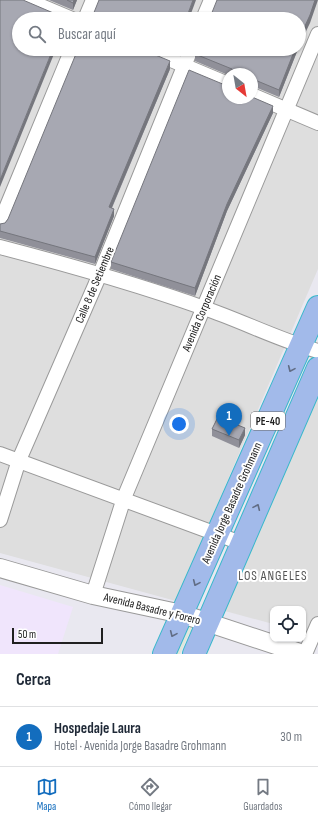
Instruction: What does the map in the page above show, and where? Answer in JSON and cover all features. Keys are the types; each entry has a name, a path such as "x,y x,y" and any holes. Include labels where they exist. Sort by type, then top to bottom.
{"highway":[{"name":"Avenida Jorge Basadre Grohmann","path":"164,654 218,534 310,349 318,307"},
{"name":"Avenida Jorge Basadre Grohmann","path":"194,654 318,368"}],"street":[{"path":"28,0 56,12"},
{"path":"88,12 93,0"},
{"path":"207,12 211,0"},
{"name":"Avenida Corporación","path":"93,594 124,498 205,308 318,34"},
{"path":"0,223 69,56"},
{"path":"162,56 222,81"},
{"name":"Calle 8 de Setiembre","path":"0,520 19,460 100,274 188,56"},
{"path":"258,98 318,123"},
{"path":"0,247 100,274 205,308 310,349"},
{"path":"0,454 124,498 241,543"},
{"name":"Avenida Basadre y Forero","path":"0,568 93,594 182,614 304,654"},
{"path":"304,654 318,624"}],"shaded area":[{"path":"0,0 318,0 318,269 176,601 0,553"},
{"path":"318,377 318,637 306,633 306,606 270,606 270,623 225,611 310,391"},
{"path":"0,585 73,607 58,654 0,654"},
{"path":"183,624 193,626 195,629 193,635 189,634 180,654 175,654"}],"building":[{"path":"0,0 23,0 51,12 12,12 12,56 50,56 0,180"},
{"path":"67,0 74,0 73,3"},
{"path":"99,0 193,0 189,12 94,12"},
{"path":"217,0 315,0 306,24 306,12 212,12"},
{"path":"75,56 158,56 170,61 109,207 114,209 95,257 0,231 0,224 5,223 8,219"},
{"path":"200,56 292,56 279,90 258,81 258,68 230,68"},
{"path":"189,70 222,84 222,104 258,104 258,100 273,106 227,204 195,288 111,262"},
{"path":"218,417 245,428 239,440 212,429"}],"place":[{"name":"Hospedaje Laura","path":"229,436"}],"district":[{"name":"LOS ANGELES","path":"273,576"}]}
